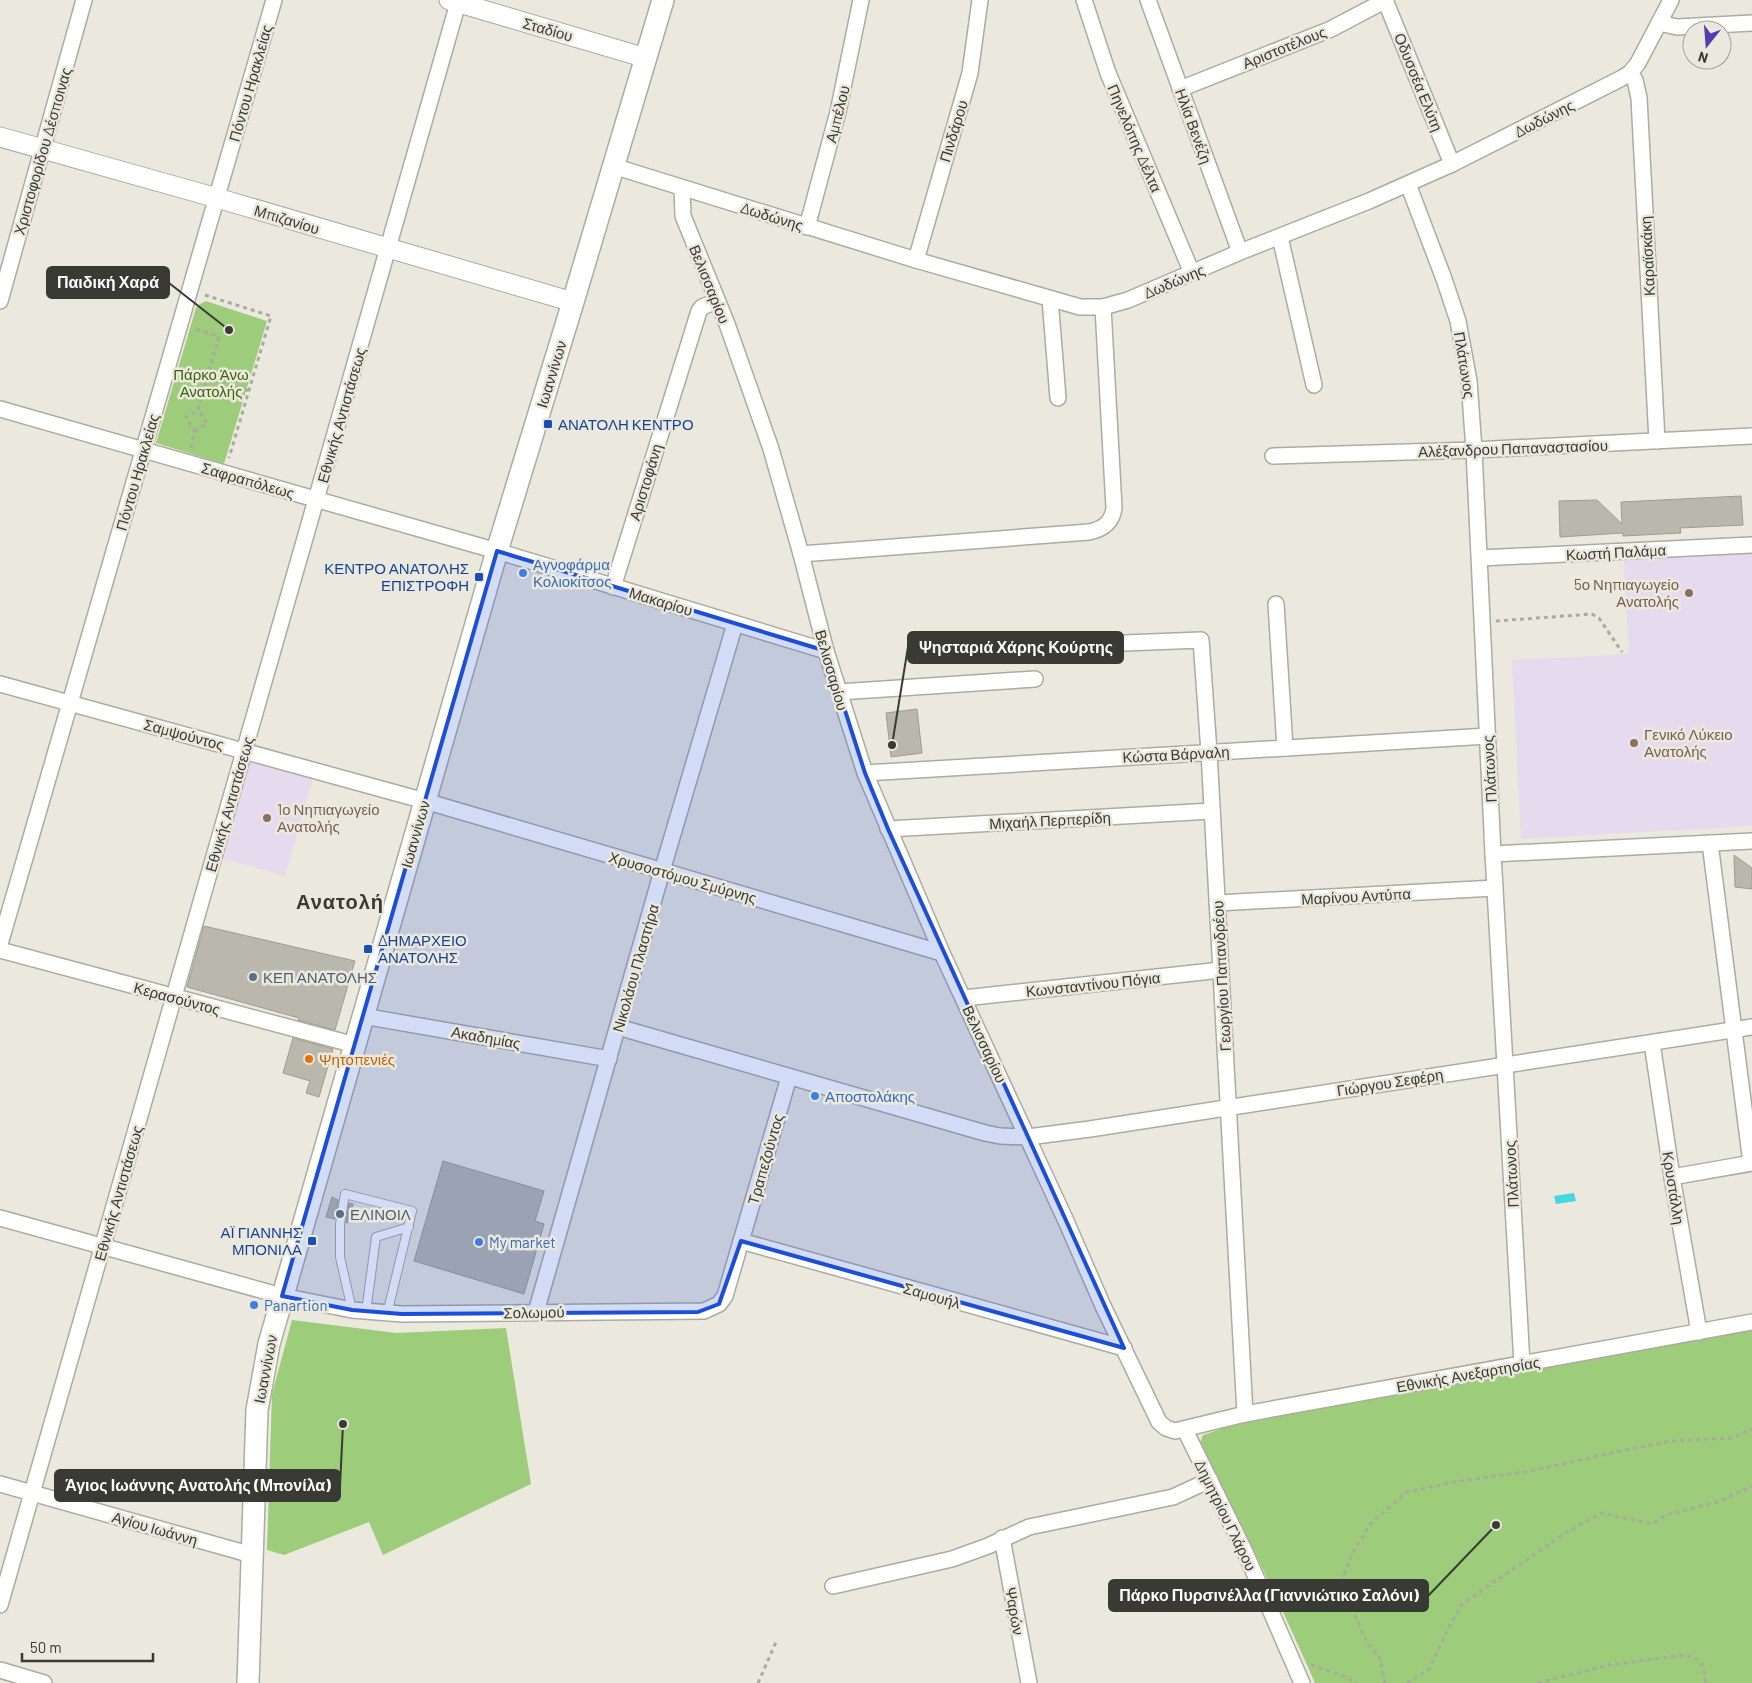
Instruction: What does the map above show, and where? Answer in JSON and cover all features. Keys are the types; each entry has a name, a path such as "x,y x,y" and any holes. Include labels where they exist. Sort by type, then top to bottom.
{"main road":[{"name":"Ιωαννίνων","path":"248,1683 257,1410 269,1344 497,551 663,0"}],"street":[{"name":"Χριστοφορίδου Δέσποινας","path":"0,301 84,0"},
{"name":"Πόντου Ηρακλείας","path":"0,944 274,0"},
{"name":"Αμπέλου","path":"807,227 838,112 861,0"},
{"name":"Πινδάρου","path":"916,260 970,72 980,0"},
{"name":"Πηνελόπης Δέλτα","path":"1084,0 1108,73 1192,273"},
{"name":"Ηλία Βενέζη","path":"1148,0 1240,252"},
{"name":"Αριστοτέλους","path":"1180,89 1331,28 1386,0"},
{"name":"Οδυσσέα Ελύτη","path":"1386,0 1452,164"},
{"name":"Δωδώνης","path":"613,166 916,260 1080,307 1103,307 1128,300 1408,184 1452,164 1630,73 1638,64 1671,0"},
{"name":"Σταδίου","path":"454,1 646,58"},
{"name":"Εθνικής Αντιστάσεως","path":"0,1605 388,249 454,1"},
{"path":"1659,24 1677,27 1752,23"},
{"name":"Καραϊσκάκη","path":"1630,73 1637,84 1639,98 1656,441"},
{"name":"Μπιζανίου","path":"0,137 573,302"},
{"name":"Πλάτωνος","path":"1408,184 1458,321 1469,382 1480,558 1504,1065 1522,1364"},
{"name":"Βελισσαρίου","path":"682,188 683,216 727,324 768,441 801,554 826,651 865,773 942,952 1158,1422 1170,1430 1185,1430"},
{"path":"1280,237 1314,384"},
{"path":"1050,298 1058,398"},
{"name":"Αριστοφάνη","path":"612,586 699,311 702,307 717,301"},
{"path":"801,554 1089,532 1102,528 1110,522 1114,508 1103,307"},
{"name":"Σαφραπόλεως","path":"0,409 497,551"},
{"name":"Αλέξανδρου Παπαναστασίου","path":"1273,456 1474,450 1752,436"},
{"name":"Κωστή Παλάμα","path":"1480,558 1752,545"},
{"name":"Μακαρίου","path":"497,551 826,651"},
{"path":"1276,604 1285,748"},
{"name":"Νικολάου Πλαστήρα","path":"536,1312 735,624"},
{"name":"Γεωργίου Παπανδρέου","path":"1099,644 1201,640 1209,752 1245,1414"},
{"path":"838,692 1035,679"},
{"name":"Σαμψούντος","path":"0,684 425,801"},
{"name":"Κώστα Βάρναλη","path":"865,773 1488,736"},
{"name":"Χρυσοστόμου Σμύρνης","path":"425,801 942,952"},
{"name":"Μιχαήλ Περπερίδη","path":"888,828 1212,810"},
{"path":"1493,854 1752,841"},
{"path":"1672,1177 1752,1163 1710,843"},
{"name":"Μαρίνου Αντύπα","path":"1217,903 1495,888"},
{"name":"Κερασούντος","path":"0,950 355,1045"},
{"name":"Κωνσταντίνου Πόγια","path":"964,998 1221,970"},
{"name":"Ακαδημίας","path":"363,1016 609,1058"},
{"name":"Γιώργου Σεφέρη","path":"618,1027 985,1133 1028,1137 1752,1027"},
{"name":"Κρυστάλλη","path":"1652,1043 1672,1177 1699,1332"},
{"name":"Τραπεζούντος","path":"741,1241 789,1077"},
{"name":"Σολωμού","path":"0,1218 282,1296 359,1311 387,1314 698,1312 719,1304 725,1296 741,1241"},
{"name":"Σαμουήλ","path":"741,1241 1124,1348"},
{"name":"Εθνικής Ανεξαρτησίας","path":"1185,1430 1245,1414 1752,1322"},
{"name":"Δημητρίου Γλάρου","path":"1185,1430 1245,1552 1302,1683"},
{"path":"833,1586 952,1559 988,1546 1029,1527 1173,1497 1210,1480"},
{"name":"Αγίου Ιωάννη","path":"0,1484 252,1555"},
{"name":"Ψαρών","path":"1002,1538 1029,1683"},
{"path":"0,1670 44,1683"}],"lane":[{"path":"359,1311 340,1257 340,1224 345,1194 412,1211 387,1314"},
{"path":"359,1311 376,1238 409,1226"}],"path":[{"path":"190,290 272,316 224,474"},
{"path":"180,324 219,336 198,410 186,417 195,432"},
{"path":"168,367 250,390"},
{"path":"186,463 195,432 207,423 198,410"},
{"path":"1483,623 1592,614 1599,618 1622,652"},
{"path":"1385,1683 1379,1655 1367,1644 1341,1583 1352,1554 1370,1524 1407,1492 1454,1482 1532,1471 1611,1452 1670,1441 1732,1438 1752,1428"},
{"path":"1407,1683 1429,1669 1462,1604 1564,1534 1601,1513 1653,1524 1666,1515 1718,1502 1752,1486"},
{"path":"758,1683 776,1642"},
{"path":"1538,1683 1609,1665 1684,1656 1696,1658 1704,1667 1706,1683"},
{"path":"1294,1661 1323,1667 1357,1683"}],"highlighted area":[{"path":"497,551 826,651 865,773 888,829 1124,1348 741,1241 719,1304 698,1312 402,1314 352,1310 282,1296"}],"shaded area":[{"name":"Γενικό Λύκειο Ανατολής","path":"1752,552 1752,826 1521,839 1512,660 1629,654 1624,559"},
{"name":"1ο Νηπιαγωγείο Ανατολής","path":"250,759 313,778 285,876 221,858"}],"green space":[{"name":"Πάρκο Άνω Ανατολής","path":"206,301 267,321 224,464 156,443 196,308"},
{"path":"292,1320 396,1333 506,1328 531,1484 383,1555 369,1522 284,1555 267,1550 272,1394"},
{"path":"1752,1329 1752,1683 1315,1683 1260,1564 1200,1447 1203,1435 1241,1422"}],"water":[{"path":"1574,1193 1576,1201 1556,1204 1554,1196"}],"building":[{"path":"1741,496 1743,525 1680,528 1681,533 1623,536 1623,533 1560,537 1559,501 1597,500 1622,524 1621,502"},
{"path":"917,709 922,753 891,757 886,713"},
{"path":"1734,855 1752,868 1752,889 1735,887"},
{"path":"204,926 355,961 335,1030 187,987"},
{"name":"Ψητοπενιές","path":"293,1038 333,1049 319,1097 306,1093 310,1081 283,1073"},
{"name":"My market","path":"443,1161 544,1191 535,1221 544,1224 524,1294 414,1261"},
{"path":"332,1197 338,1200 335,1219 326,1217"},
{"path":"349,1203 353,1204 346,1223"}],"place":[{"name":"Παιδική Χαρά","path":"229,330"},
{"name":"ΑΝΑΤΟΛΗ ΚΕΝΤΡΟ","path":"548,424"},
{"name":"Αγνοφάρμα Κολιοκίτσος","path":"523,573"},
{"name":"ΚΕΝΤΡΟ ΑΝΑΤΟΛΗΣ ΕΠΙΣΤΡΟΦΗ","path":"479,577"},
{"name":"5ο Νηπιαγωγείο Ανατολής","path":"1689,593"},
{"name":"Γενικό Λύκειο Ανατολής","path":"1634,743"},
{"name":"Ψησταριά Χάρης Κούρτης","path":"892,745"},
{"name":"1ο Νηπιαγωγείο Ανατολής","path":"267,818"},
{"name":"ΔΗΜΑΡΧΕΙΟ ΑΝΑΤΟΛΗΣ","path":"368,949"},
{"name":"ΚΕΠ ΑΝΑΤΟΛΗΣ","path":"253,977"},
{"name":"Ψητοπενιές","path":"309,1059"},
{"name":"Αποστολάκης","path":"815,1096"},
{"name":"ΕΛΙΝΟΙΛ","path":"340,1214"},
{"name":"ΑΪ ΓΙΑΝΝΗΣ ΜΠΟΝΙΛΑ","path":"312,1241"},
{"name":"My market","path":"479,1242"},
{"name":"Panartion","path":"254,1305"},
{"name":"Άγιος Ιωάννης Ανατολής (Μπονίλα)","path":"343,1424"},
{"name":"Πάρκο Πυρσινέλλα (Γιαννιώτικο Σαλόνι)","path":"1496,1525"}],"district":[{"name":"Ανατολή","path":"340,901"}]}
